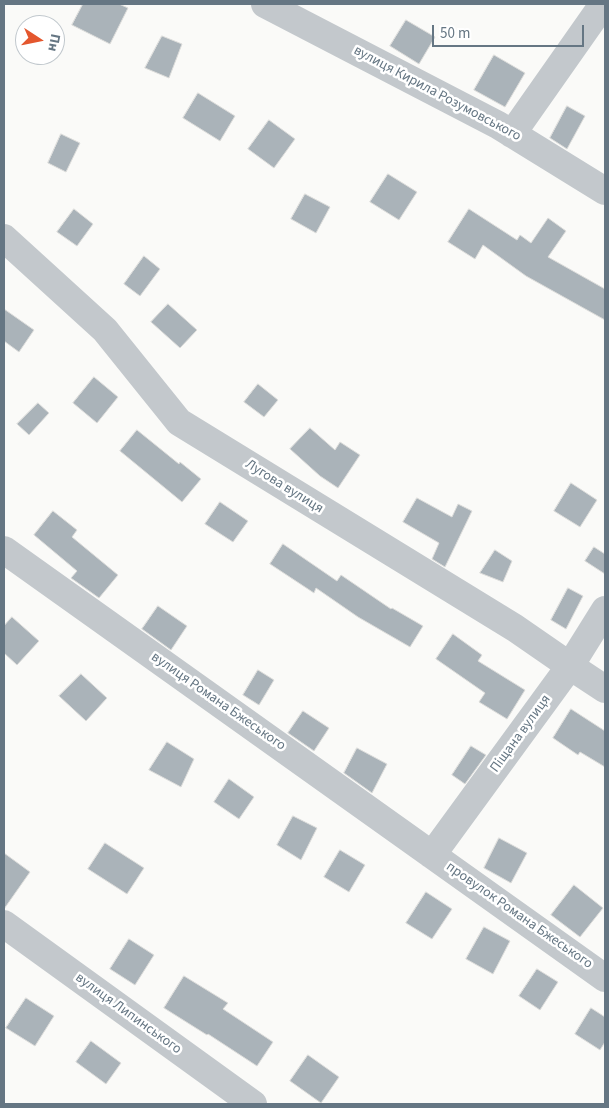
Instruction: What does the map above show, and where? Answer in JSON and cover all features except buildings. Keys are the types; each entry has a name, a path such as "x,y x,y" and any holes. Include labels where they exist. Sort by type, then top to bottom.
{"street":[{"name":"вулиця Кирила Розумовського","path":"271,5 512,134 605,191"},
{"path":"512,134 597,13"},
{"name":"Лугова вулиця","path":"4,238 105,330 179,422 515,628 605,689"},
{"name":"вулиця Романа Бжеського","path":"4,550 432,854"},
{"name":"Піщана вулиця","path":"432,854 570,666 605,610"},
{"name":"провулок Романа Бжеського","path":"432,854 605,978"},
{"name":"вулиця Липинського","path":"4,924 253,1104"}]}
